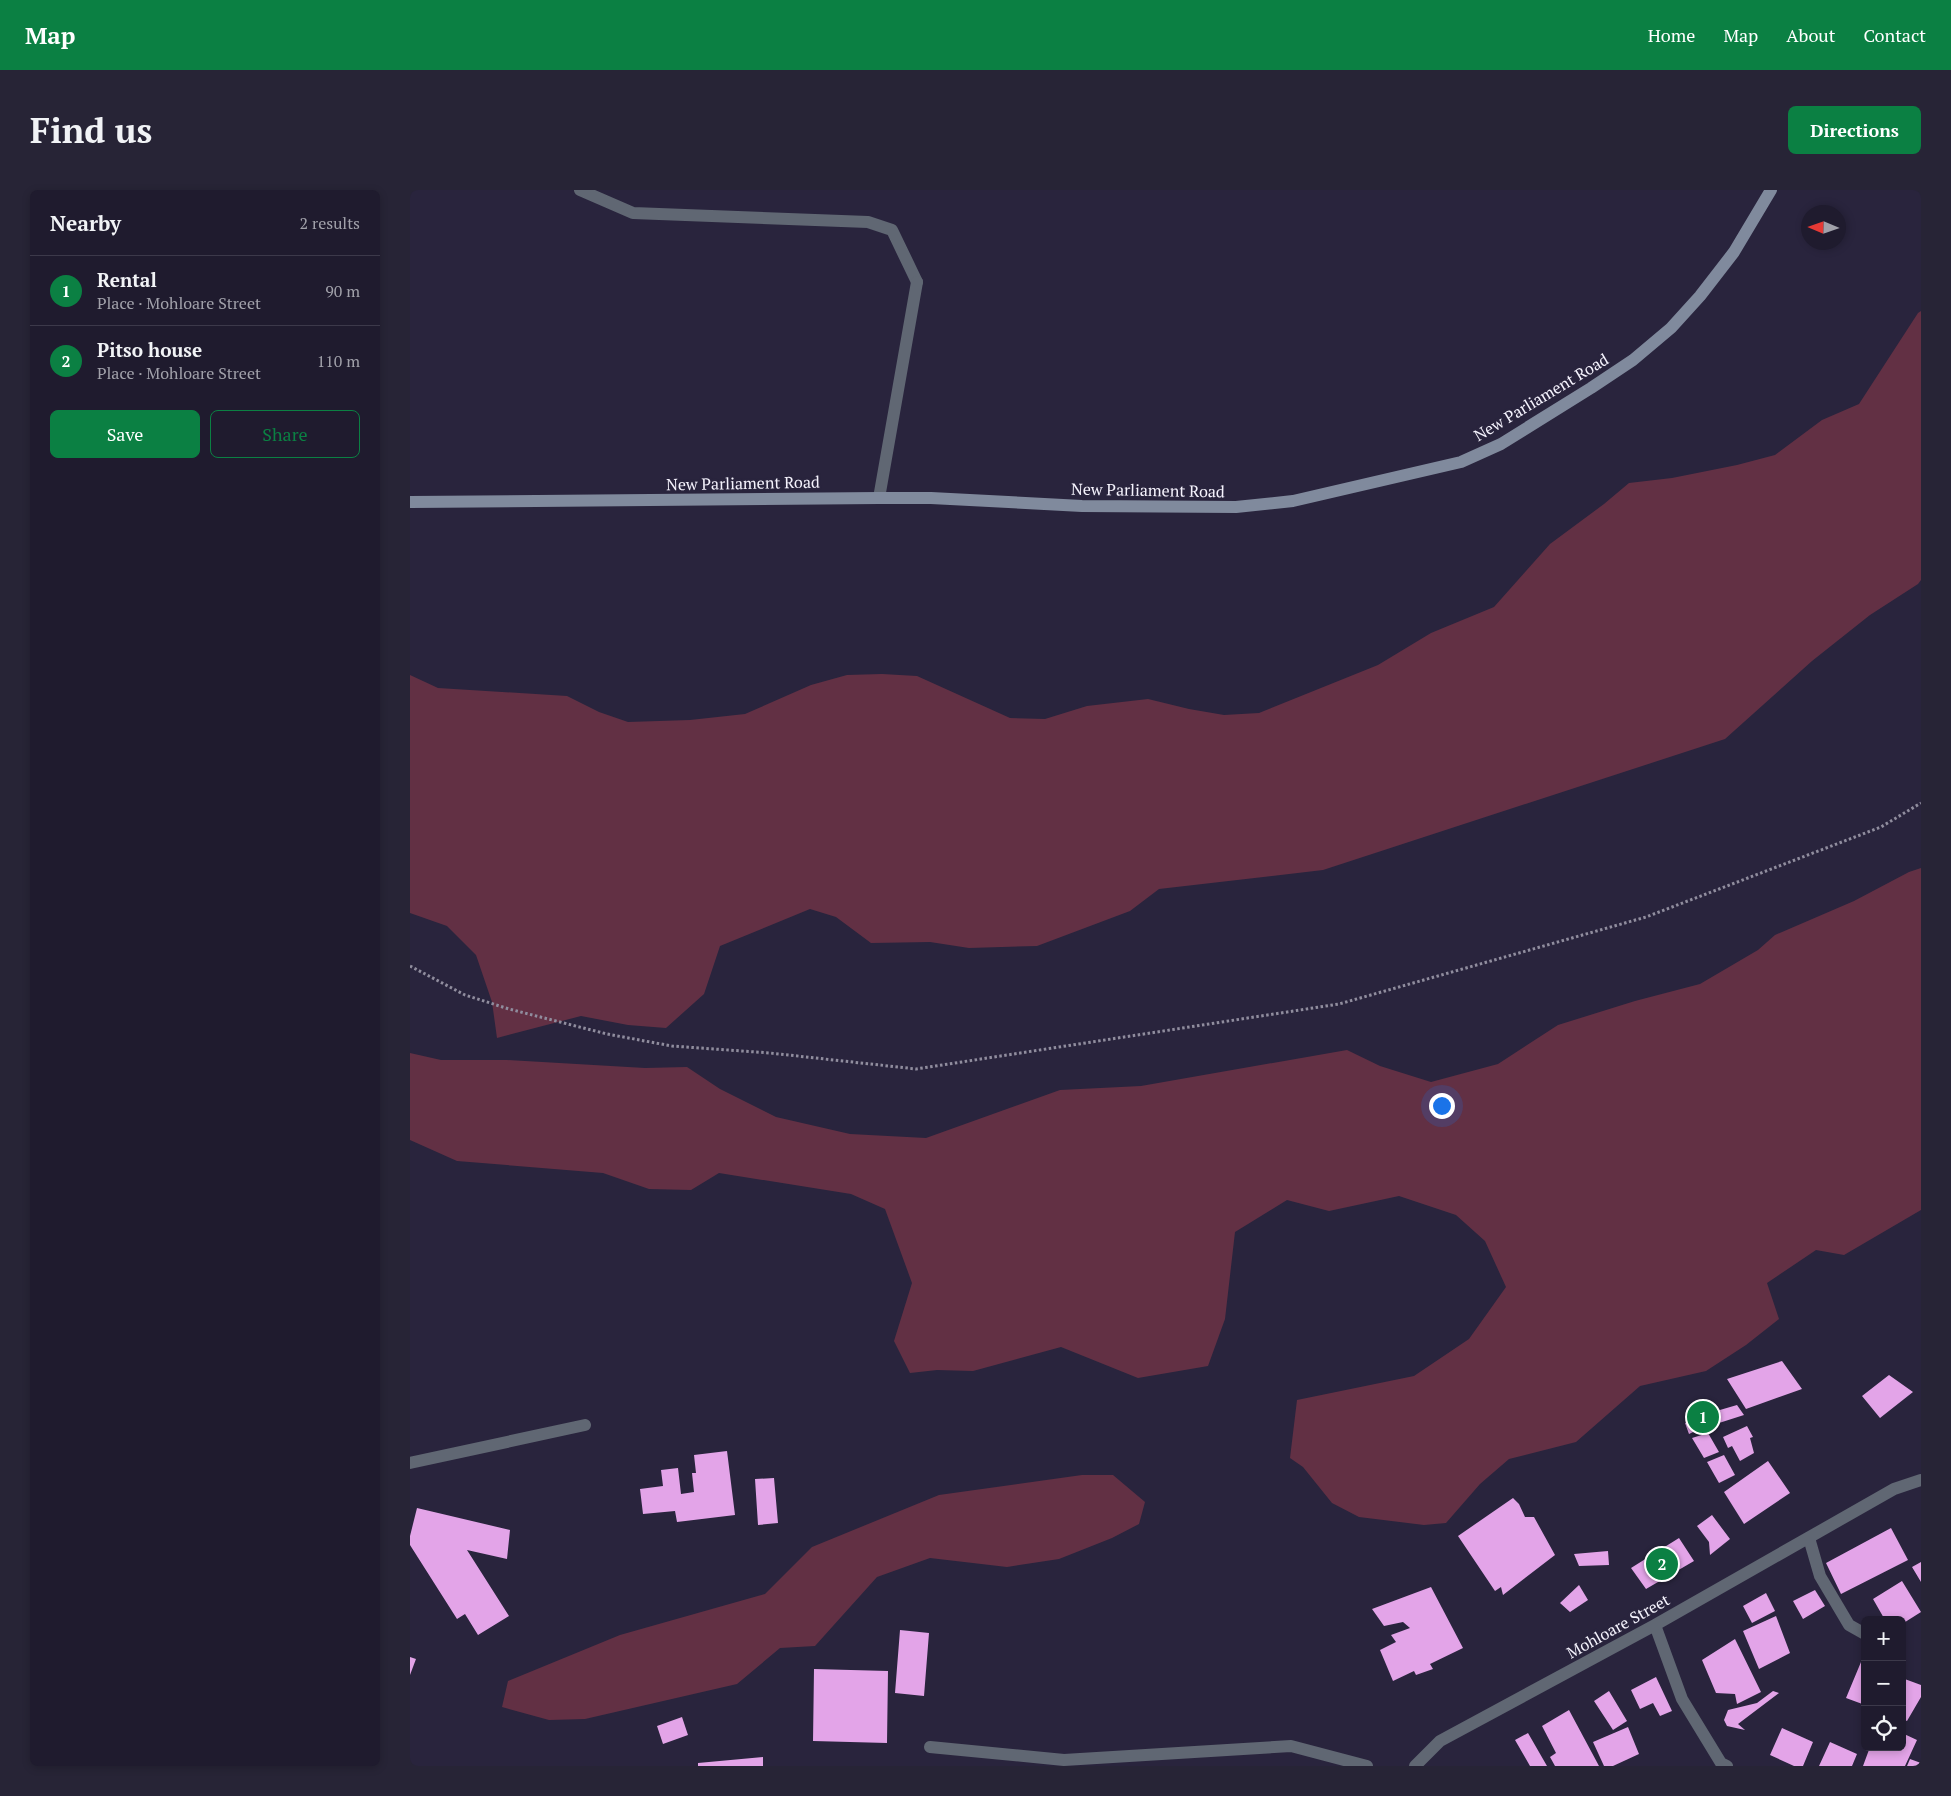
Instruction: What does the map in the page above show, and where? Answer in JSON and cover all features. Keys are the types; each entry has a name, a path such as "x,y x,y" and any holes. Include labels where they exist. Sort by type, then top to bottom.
{"street":[{"path":"580,190 633,213 868,222 892,230 918,282 879,498"},
{"name":"New Parliament Road","path":"410,502 931,498 1082,506 1236,507 1293,501 1461,462 1501,444 1591,388 1633,360 1672,328 1734,252 1771,190"},
{"path":"410,1463 584,1425"},
{"name":"Mohloare Street","path":"1415,1766 1440,1742 1655,1625 1894,1489 1921,1480"},
{"path":"1809,1538 1820,1576 1849,1624 1861,1632"},
{"path":"1655,1625 1682,1699 1721,1762 1727,1766"},
{"path":"930,1747 1064,1760 1291,1746 1367,1766"}],"path":[{"path":"410,966 465,995 509,1009 607,1034 672,1046 770,1053 916,1069 1338,1004 1646,917 1881,827 1921,802"}],"shaded area":[{"path":"1921,311 1921,580 1918,584 1870,615 1812,661 1725,739 1323,870 1159,889 1130,911 1037,946 969,948 930,942 871,943 836,917 810,909 720,946 704,994 666,1028 628,1025 581,1016 497,1038 492,1002 476,955 447,926 410,913 410,675 438,688 567,696 599,712 628,722 690,720 745,714 811,685 847,675 882,674 917,676 1010,718 1045,719 1087,706 1148,699 1224,715 1259,713 1378,665 1431,633 1494,607 1550,544 1629,483 1672,478 1775,455 1822,420 1859,404"},
{"path":"1921,868 1921,1210 1844,1255 1816,1250 1767,1283 1779,1319 1746,1345 1706,1371 1640,1386 1576,1442 1509,1459 1480,1484 1446,1523 1424,1525 1359,1517 1332,1503 1303,1467 1290,1458 1297,1400 1414,1376 1469,1339 1506,1287 1485,1241 1456,1215 1399,1196 1329,1211 1287,1200 1235,1232 1225,1319 1208,1366 1138,1378 1061,1347 973,1371 937,1370 910,1373 894,1341 912,1283 885,1209 851,1194 719,1173 691,1190 649,1189 603,1173 457,1161 410,1140 410,1053 441,1060 507,1060 645,1068 687,1067 720,1089 776,1117 850,1134 926,1138 1060,1090 1141,1086 1347,1050 1380,1066 1431,1082 1498,1064 1558,1025 1635,1001 1700,984 1758,950 1775,935 1854,901 1909,872"},
{"path":"1082,1475 1113,1475 1145,1502 1139,1524 1112,1538 1059,1559 1007,1567 930,1558 877,1577 815,1646 780,1648 737,1684 585,1719 549,1720 502,1707 508,1681 620,1635 765,1594 812,1547 939,1495"}],"building":[{"path":"1782,1361 1802,1389 1746,1409 1727,1379"},
{"path":"1889,1375 1913,1392 1880,1418 1862,1396"},
{"path":"1737,1405 1744,1415 1719,1423 1713,1412"},
{"path":"1708,1412 1712,1423 1689,1434 1685,1423"},
{"path":"1747,1426 1753,1437 1750,1438 1754,1453 1740,1461 1732,1446 1728,1448 1723,1437"},
{"path":"1708,1433 1719,1452 1704,1458 1692,1438"},
{"path":"727,1451 735,1515 677,1522 675,1511 643,1514 640,1489 663,1486 661,1470 678,1468 681,1494 694,1492 692,1473 696,1473 694,1455"},
{"path":"1724,1455 1735,1475 1719,1483 1707,1462"},
{"path":"1768,1461 1790,1493 1744,1524 1724,1492"},
{"path":"774,1478 778,1523 758,1525 755,1479"},
{"path":"1513,1498 1519,1504 1525,1517 1534,1517 1555,1555 1503,1595 1501,1587 1495,1591 1458,1536"},
{"path":"417,1508 510,1530 507,1559 467,1550 509,1616 478,1635 465,1614 457,1619 410,1545 410,1536"},
{"path":"1712,1515 1730,1539 1710,1555 1709,1542 1697,1526"},
{"path":"1891,1528 1908,1560 1841,1594 1826,1563"},
{"path":"1679,1538 1694,1561 1646,1589 1631,1568"},
{"path":"1608,1551 1609,1565 1579,1566 1574,1554"},
{"path":"1921,1562 1921,1582 1912,1567"},
{"path":"1902,1581 1921,1612 1906,1621 1906,1616 1883,1616 1873,1599"},
{"path":"1579,1585 1588,1600 1570,1612 1560,1603"},
{"path":"1431,1587 1463,1648 1430,1664 1433,1669 1416,1675 1414,1671 1393,1681 1380,1650 1396,1642 1391,1635 1410,1628 1403,1622 1384,1626 1372,1609"},
{"path":"1815,1590 1825,1606 1803,1619 1793,1601"},
{"path":"1766,1593 1775,1611 1752,1623 1743,1606"},
{"path":"1776,1616 1790,1653 1759,1669 1743,1631"},
{"path":"900,1630 929,1633 924,1696 895,1693"},
{"path":"1735,1639 1761,1692 1737,1704 1735,1694 1716,1693 1702,1660"},
{"path":"410,1657 416,1659 410,1675"},
{"path":"1861,1662 1861,1704 1846,1698"},
{"path":"814,1669 888,1671 887,1743 813,1741"},
{"path":"1656,1677 1672,1711 1660,1716 1653,1703 1640,1709 1631,1690"},
{"path":"1906,1679 1921,1685 1921,1697 1907,1721"},
{"path":"1609,1691 1627,1721 1613,1730 1594,1701"},
{"path":"1773,1691 1779,1693 1738,1724 1745,1730 1727,1726 1724,1720 1728,1710 1757,1703"},
{"path":"1569,1710 1599,1766 1555,1766 1550,1757 1556,1753 1542,1726"},
{"path":"682,1717 688,1735 663,1744 657,1726"},
{"path":"1628,1727 1639,1754 1613,1766 1604,1766 1593,1742"},
{"path":"1782,1728 1813,1742 1803,1766 1794,1766 1770,1755"},
{"path":"1528,1733 1547,1766 1530,1766 1515,1740"},
{"path":"1906,1735 1917,1740 1905,1766 1863,1766 1869,1751 1906,1751"},
{"path":"1830,1742 1857,1754 1852,1766 1819,1766"},
{"path":"763,1757 763,1766 698,1766 698,1763"},
{"path":"1910,1759 1921,1763 1921,1766 1907,1766"}],"place":[{"name":"Rental","path":"1703,1417"},
{"name":"Pitso house","path":"1662,1564"}]}
